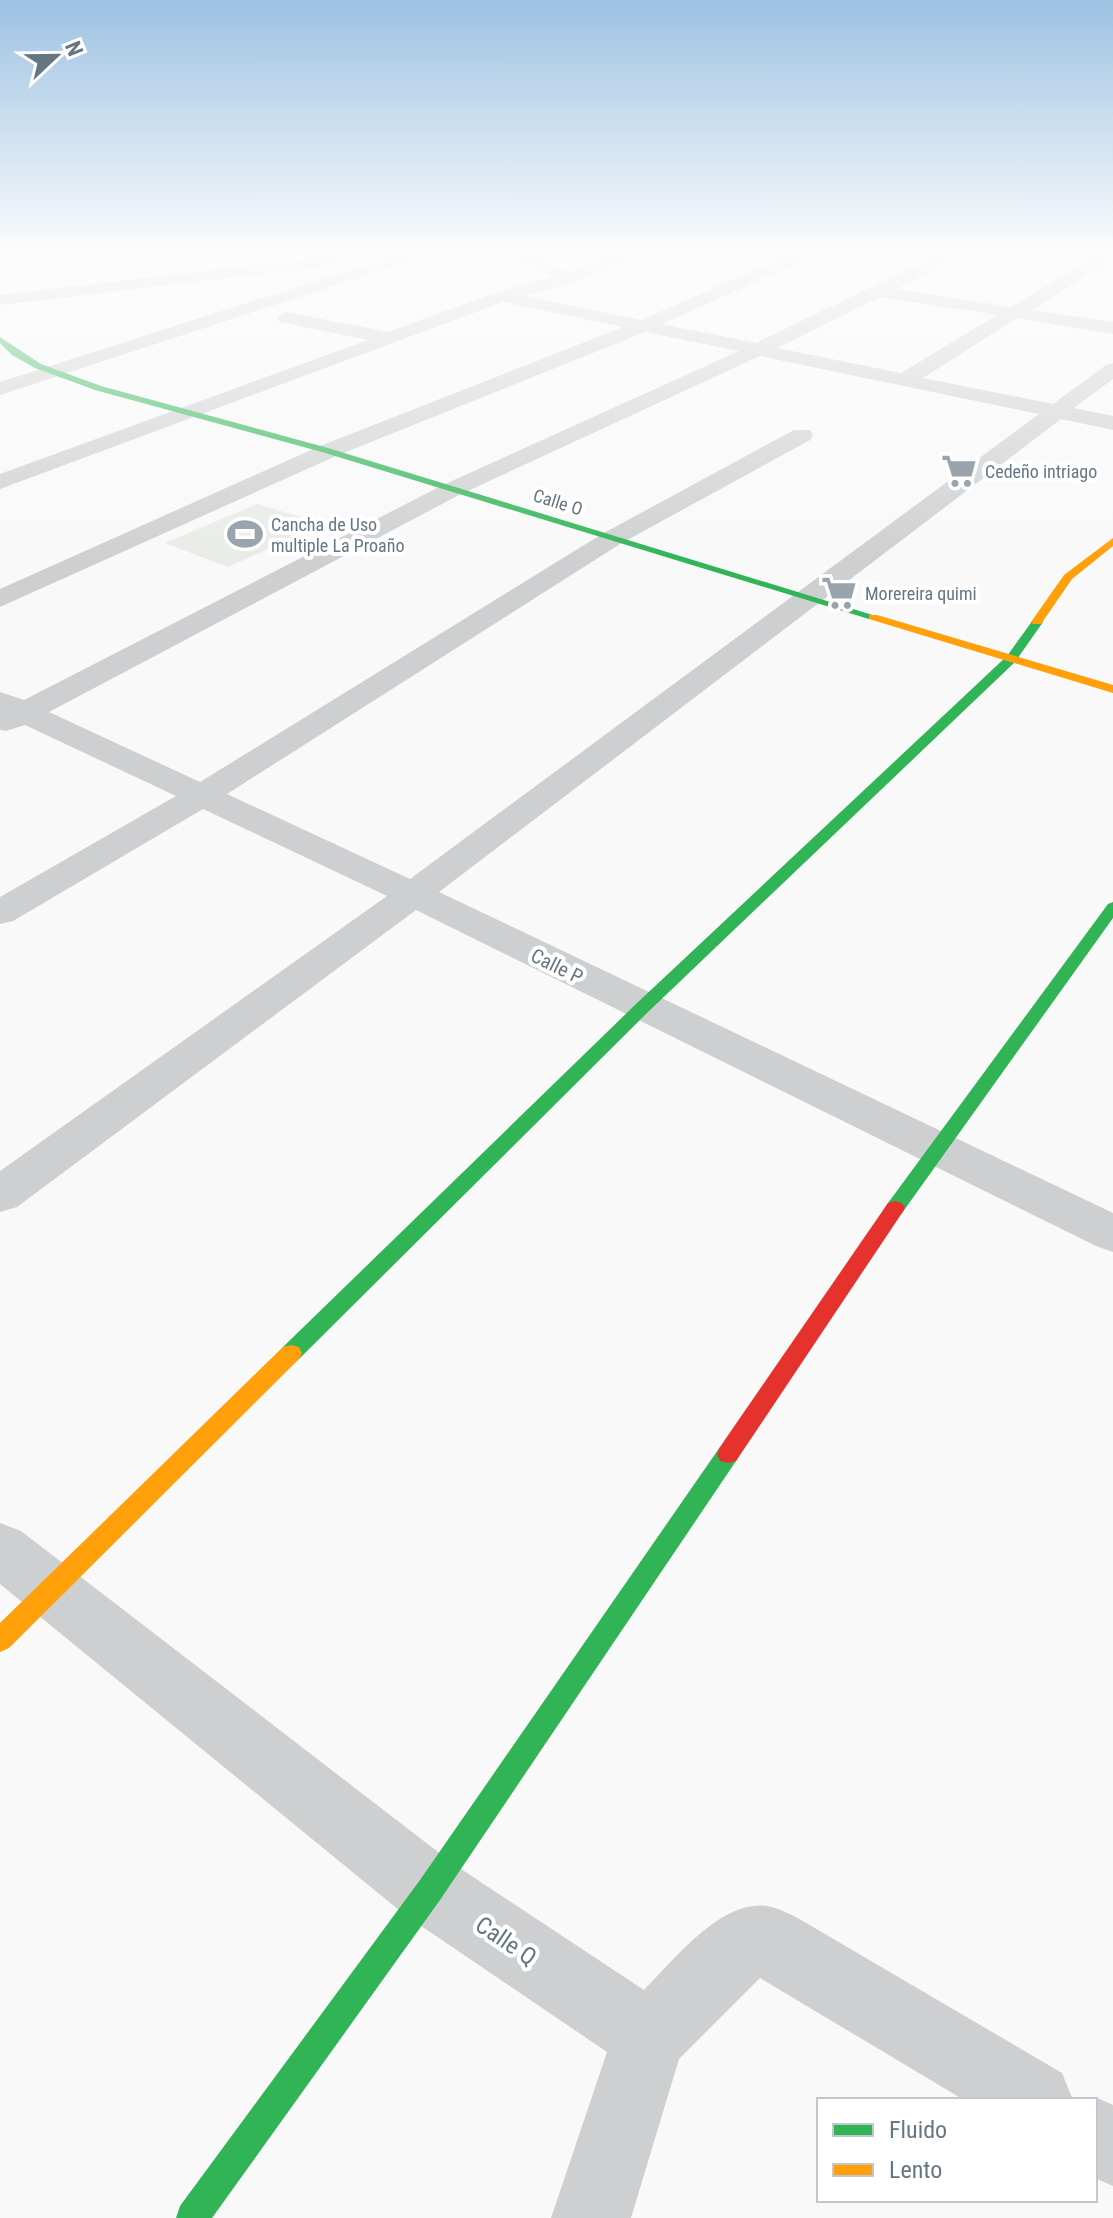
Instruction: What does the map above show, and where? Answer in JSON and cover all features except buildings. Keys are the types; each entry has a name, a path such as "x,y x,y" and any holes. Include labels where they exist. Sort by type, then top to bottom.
{"street":[{"name":"Calle O","path":"18,355 50,372 328,451 1113,689"},
{"path":"0,389 104,355"},
{"path":"0,482 343,355"},
{"path":"0,599 328,451 571,355"},
{"path":"8,713 451,490 748,355"},
{"path":"792,355 1113,423"},
{"path":"906,379 946,355"},
{"path":"0,1195 413,894 1113,369"},
{"path":"0,913 203,795 611,539 802,435"},
{"path":"0,1640 642,1008 1011,659 1068,577 1113,541"},
{"name":"Calle P","path":"8,713 203,795 413,894 642,1008 1113,1234"},
{"path":"192,2218 430,1890 937,1147 1113,907"},
{"name":"Calle Q","path":"0,1549 430,1890 649,2037"},
{"path":"591,2218 649,2037 727,1958 748,1942 771,1942 1032,2098"}],"shaded area":[{"name":"Cancha de Uso multiple La Proaño","path":"257,504 325,524 228,567 165,543"}],"traffic: fast":[{"path":"18,355 38,366 98,388 325,450 873,617"},
{"path":"291,1353 642,1008 1011,659 1037,622"},
{"path":"895,1208 1113,907"},
{"path":"192,2218 430,1890 728,1454"}],"traffic: slow":[{"path":"1037,622 1068,577 1113,541"},
{"path":"873,617 1113,689"},
{"path":"0,1640 291,1353"}],"traffic: jam":[{"path":"728,1454 895,1208"}],"place":[{"name":"Cedeño intriago","path":"959,471"},
{"name":"Cancha de Uso multiple La Proaño","path":"245,534"},
{"name":"Morereira quimi","path":"839,593"}]}
